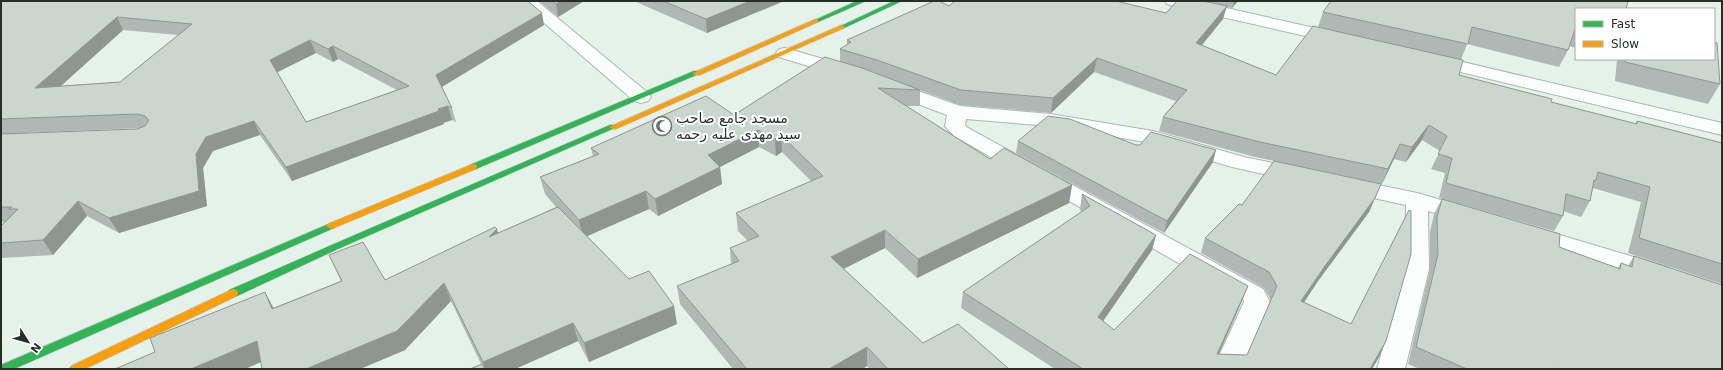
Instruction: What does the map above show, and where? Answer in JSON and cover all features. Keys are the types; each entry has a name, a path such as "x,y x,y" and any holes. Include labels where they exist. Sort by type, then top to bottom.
{"main road":[{"path":"3,369 335,224 641,97 863,1"},
{"path":"75,369 204,306 337,246 784,53 899,1"}],"street":[{"path":"527,1 641,97"},
{"path":"1174,1 1356,42"},
{"path":"784,53 869,79 957,112 1050,120 1153,137 1240,162 1417,200 1485,221"},
{"path":"1416,56 1722,129"},
{"path":"957,112 955,126 961,132 1254,295 1257,302 1227,369"},
{"path":"1392,369 1417,269 1417,200"},
{"path":"1515,230 1679,280"}],"building":[{"path":"1,1 528,1 542,13 436,75 452,108 448,106 438,109 439,111 286,167 254,121 206,137 196,154 199,191 109,218 78,201 43,240 1,243 1,226 18,209 9,209 12,207 1,207 1,134 137,129 145,126 149,120 145,116 137,114 1,119","holes":["117,17 192,24 120,82 35,88","310,40 328,49 333,46 409,86 306,122 270,60"]},
{"path":"552,1 561,1 556,4"},
{"path":"663,1 750,1 706,19"},
{"path":"934,1 939,1 949,6 955,1 1116,1 1166,13 1177,1 1203,1 1227,6 1196,43 1276,75 1313,26 1463,60 1459,75 1552,99 1551,102 1637,124 1637,121 1722,143 1722,264 1639,238 1650,187 1598,172 1596,180 1594,180 1590,201 1566,194 1563,216 1446,183 1452,158 1438,154 1447,136 1429,125 1412,147 1400,144 1388,169 1260,142 1163,117 1187,90 1097,58 1053,98 961,90 877,60 840,49 851,42 847,40"},
{"path":"1331,1 1628,1 1626,8 1575,8 1575,29 1568,50 1472,27 1468,44 1323,12"},
{"path":"1715,42 1717,43 1720,84 1625,62 1626,60 1715,60"},
{"path":"825,57 862,68 920,90 878,88 990,159 1004,148 1072,185 918,259 885,230 831,257 923,343 958,324 1009,369 888,369 867,347 829,369 746,368 677,286 739,261 730,248 759,236 736,213 823,176 781,135 775,139 758,130 708,155 720,167 655,199 646,191 579,220 540,177 599,154 591,148 706,96 734,115"},
{"path":"1048,116 1070,119 1136,145 1140,145 1151,132 1216,150 1167,221 1018,141"},
{"path":"1274,161 1381,184 1375,198 1301,301 1351,324 1409,210 1411,211 1411,254 1386,341 1370,369 1083,369 963,292 1090,206 1082,194 1156,235 1098,317 1114,330 1190,254 1248,286 1217,354 1247,355 1277,286 1269,272 1205,238 1239,204 1242,205"},
{"path":"1442,199 1560,234 1559,247 1620,269 1621,263 1632,267 1634,256 1722,285 1722,369 1467,369 1416,347 1438,254 1437,217"},
{"path":"558,207 629,279 649,271 674,306 584,343 573,323 483,362 444,283 397,331 306,369 262,369 257,341 191,369 115,369 155,352 150,338 265,292 272,309 342,281 329,255 363,242 385,280 495,227 497,229 489,237"},
{"path":"482,364 485,369 470,369"}],"traffic: fast":[{"path":"816,21 863,1"},
{"path":"842,27 899,1"},
{"path":"473,167 697,73"},
{"path":"233,293 337,246 613,127"},
{"path":"3,369 331,226"}],"traffic: slow":[{"path":"697,73 816,21"},
{"path":"613,127 842,27"},
{"path":"331,226 473,167"},
{"path":"75,369 233,293"}],"place":[{"name":"مسجد جامع صاحب سید مهدی علیه رحمه","path":"662,126"}]}
